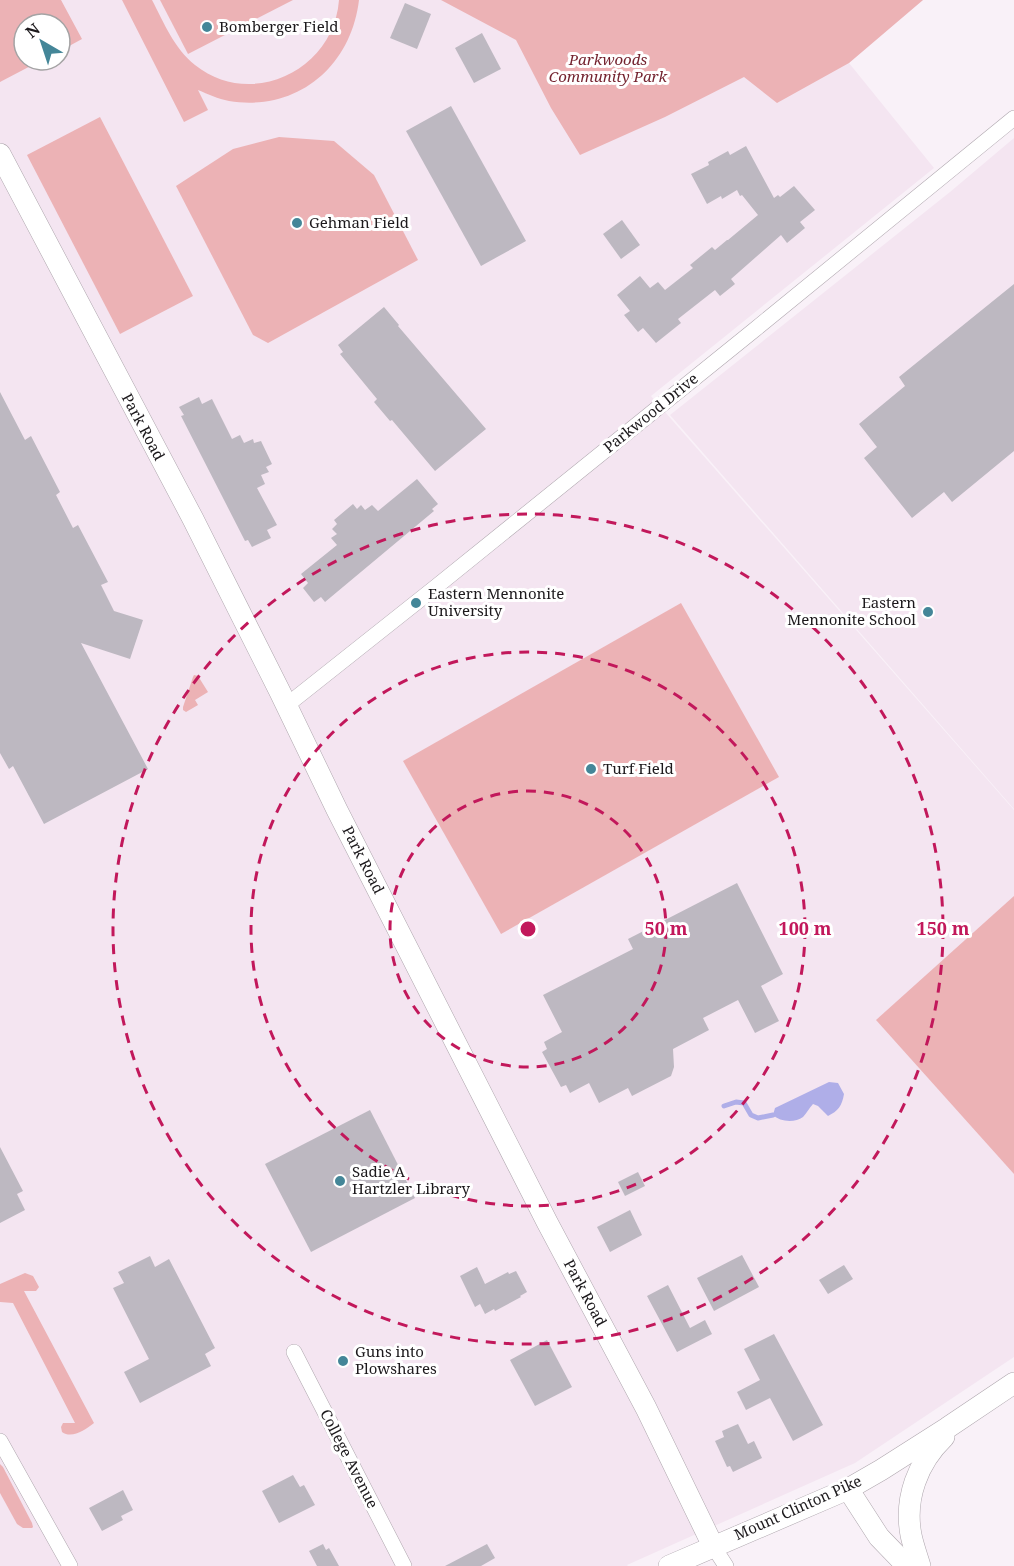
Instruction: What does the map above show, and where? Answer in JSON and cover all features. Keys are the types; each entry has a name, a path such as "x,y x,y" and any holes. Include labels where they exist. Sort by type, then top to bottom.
{"street":[{"name":"Parkwood Drive","path":"286,705 437,586 1014,118"},
{"name":"Park Road","path":"0,154 193,519 341,818 726,1566"},
{"name":"College Avenue","path":"294,1352 404,1566"},
{"name":"Mount Clinton Pike","path":"669,1566 848,1489 1014,1383"},
{"path":"920,1566 911,1535 910,1496 919,1470 934,1448 964,1416"},
{"path":"0,1441 70,1566"},
{"path":"848,1489 879,1537 907,1566"}],"shaded area":[{"name":"Eastern Mennonite University","path":"0,0 923,0 849,63 934,168 651,396 1014,810 1014,1357 855,1463 628,1566 0,1566"},
{"name":"Eastern Mennonite School","path":"1014,138 1014,809 670,415 950,192"}],"green space":[{"path":"0,0 61,0 67,12 12,12 12,72 19,72 0,82"},
{"path":"122,0 152,0 170,35 195,65 217,78 240,84 264,83 286,76 306,63 322,46 334,25 339,0 359,0 354,24 345,46 317,80 298,92 254,103 229,101 198,90 208,110 184,122"},
{"name":"Bomberger Field","path":"160,0 293,0 188,54"},
{"name":"Parkwoods Community Park","path":"441,0 923,0 849,63 777,103 744,77 665,117 580,155 551,108 516,40"},
{"path":"72,20 82,39 72,44"},
{"path":"100,117 193,296 120,334 27,155"},
{"name":"Gehman Field","path":"279,137 334,141 374,175 418,260 268,343 253,335 176,186 233,149"},
{"name":"Turf Field","path":"681,603 779,777 501,934 403,761"},
{"path":"194,675 198,676 208,692 195,700 198,705 186,712 183,707"},
{"path":"1014,896 1014,1174 876,1020"},
{"path":"25,1273 33,1276 39,1287 36,1291 24,1291 94,1423 78,1433 70,1435 62,1432 63,1423 75,1423 13,1303 0,1302 0,1284"},
{"path":"0,1464 32,1523 32,1528 23,1528 17,1524 0,1493"}],"water":[{"path":"829,1082 838,1083 844,1094 841,1105 828,1116 813,1104 803,1117 796,1120 783,1120 773,1115 775,1108"}],"building":[{"path":"405,3 431,14 417,49 390,38"},
{"path":"482,33 501,69 474,83 455,48"},
{"path":"451,106 526,241 481,266 406,131"},
{"path":"746,146 774,198 778,195 780,197 794,186 815,210 800,222 805,228 787,243 781,235 731,279 735,284 720,296 715,290 678,319 681,323 656,343 643,328 638,332 624,315 630,311 617,295 640,276 650,288 658,282 665,290 693,268 690,265 712,247 715,250 758,215 737,190 722,199 721,196 707,204 691,174 709,165 708,162 728,151 730,155"},
{"path":"622,220 640,245 621,259 603,234"},
{"path":"1014,284 1014,451 952,502 944,492 912,518 864,458 877,447 859,424 905,386 899,377"},
{"path":"384,307 486,429 435,471 374,402 377,399 340,354 343,352 338,345"},
{"path":"0,392 25,440 31,436 60,492 56,495 73,528 78,525 108,582 101,585 114,611 143,620 130,659 81,643 148,769 44,824 13,766 9,769 0,753"},
{"path":"199,397 202,404 212,399 232,439 240,435 244,443 253,439 254,443 261,441 272,464 266,467 269,472 261,475 265,484 257,488 277,525 267,530 271,538 252,547 248,540 245,541 181,416 184,415 179,407"},
{"path":"417,479 438,504 432,509 434,511 325,602 321,597 314,602 303,588 308,583 301,574 337,545 331,538 337,534 332,529 337,524 334,520 353,504 357,509 361,505 365,510 372,505 378,511"},
{"path":"737,883 783,974 761,986 779,1021 755,1033 738,1000 703,1018 709,1030 673,1049 674,1067 671,1076 632,1096 628,1088 599,1103 589,1083 570,1093 566,1085 561,1087 542,1052 547,1049 544,1042 562,1032 543,995 633,949 628,939"},
{"name":"Sadie A Hartzler Library","path":"370,1110 415,1198 311,1252 265,1164"},
{"path":"0,1147 23,1191 17,1194 25,1210 0,1223"},
{"path":"638,1172 645,1186 625,1196 618,1182"},
{"path":"630,1210 642,1235 610,1252 597,1227"},
{"path":"742,1255 759,1287 714,1311 697,1278"},
{"path":"150,1256 155,1267 169,1259 215,1348 205,1354 211,1366 140,1403 124,1372 149,1359 113,1288 124,1283 118,1272"},
{"path":"844,1265 853,1279 828,1294 819,1280"},
{"path":"477,1267 485,1284 508,1272 509,1274 516,1271 527,1292 495,1311 494,1309 485,1314 480,1304 475,1307 460,1276"},
{"path":"668,1285 690,1328 705,1320 712,1334 677,1352 647,1296"},
{"path":"774,1334 823,1425 793,1441 770,1398 746,1410 737,1392 760,1380 744,1349"},
{"path":"547,1340 572,1387 535,1406 510,1360"},
{"path":"738,1424 748,1444 754,1441 762,1458 733,1472 730,1466 727,1467 715,1441 724,1437 722,1431"},
{"path":"293,1475 300,1487 304,1485 315,1505 279,1523 262,1491"},
{"path":"123,1490 133,1510 121,1516 123,1520 102,1531 89,1508"},
{"path":"323,1544 326,1550 329,1548 339,1566 317,1566 309,1551"},
{"path":"487,1544 495,1558 481,1566 445,1566"}],"waterway":[{"path":"724,1106 736,1102 744,1103 751,1115 758,1118 773,1115"}],"place":[{"name":"Bomberger Field","path":"207,27"},
{"name":"Gehman Field","path":"297,223"},
{"name":"Eastern Mennonite University","path":"416,603"},
{"name":"Eastern Mennonite School","path":"928,612"},
{"name":"Turf Field","path":"591,769"},
{"name":"Sadie A Hartzler Library","path":"340,1181"},
{"name":"Guns into Plowshares","path":"343,1361"}]}
